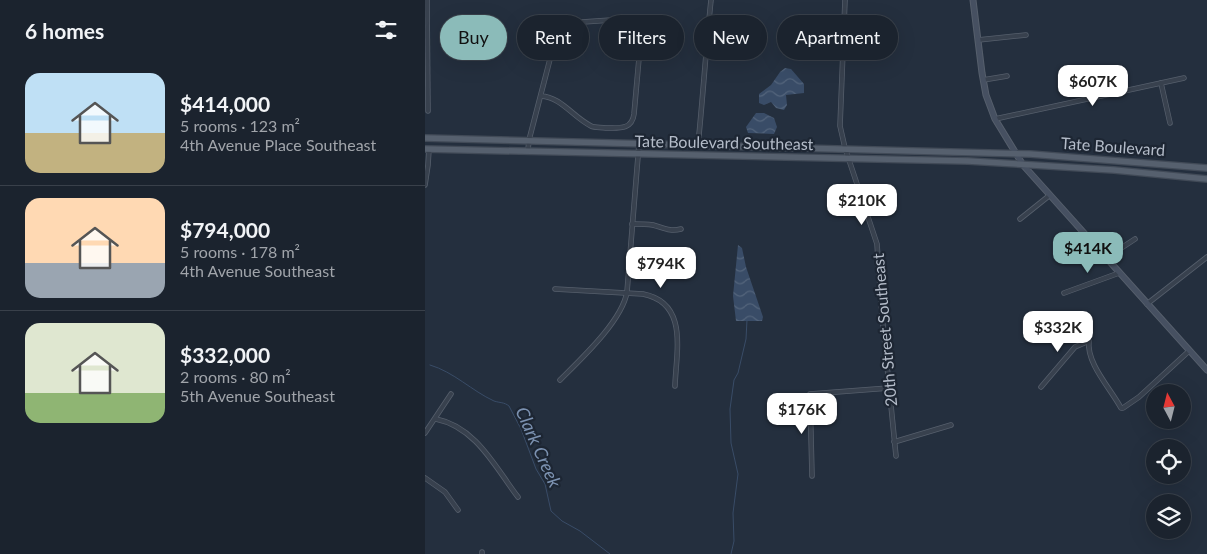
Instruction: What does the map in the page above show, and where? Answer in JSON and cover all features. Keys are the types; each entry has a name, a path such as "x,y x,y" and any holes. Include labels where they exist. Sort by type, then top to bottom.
{"main road":[{"name":"Tate Boulevard Southeast","path":"425,138 1017,153"},
{"name":"Tate Boulevard Southeast","path":"427,149 528,150 849,160 968,161 1023,164"},
{"name":"Tate Boulevard","path":"1017,153 1207,168"},
{"name":"Tate Boulevard","path":"1023,164 1207,179"}],"street":[{"path":"427,0 428,112"},
{"path":"698,145 711,0"},
{"name":"20th Street Southeast","path":"845,0 839,113 841,131 877,244 896,456"},
{"path":"973,0 983,80 989,104 995,119 1023,164 1207,370"},
{"path":"528,150 555,36 563,25 572,22 626,19 632,20 637,25 641,36 633,119 628,126 622,128 594,127 554,99 541,96"},
{"path":"978,40 1026,35"},
{"path":"983,80 1007,76"},
{"path":"995,119 1184,78"},
{"path":"1161,83 1170,123"},
{"path":"561,380 618,315 624,302 627,292 639,144"},
{"path":"425,185 429,166 427,149"},
{"path":"1020,219 1050,195"},
{"path":"632,224 654,225 664,230 674,231 681,229"},
{"path":"1106,258 1135,238"},
{"path":"1147,304 1207,257"},
{"path":"1064,292 1119,273"},
{"path":"555,289 627,292 655,296 663,302 672,313 677,333 675,386"},
{"path":"1041,387 1075,347 1089,341 1089,350 1093,363 1121,408 1123,408 1189,351"},
{"path":"812,476 810,394 889,388"},
{"path":"425,433 451,394"},
{"path":"436,418 459,427 476,440 518,497"},
{"path":"894,442 951,425"},
{"path":"425,478 445,492 458,510"}],"water":[{"path":"785,68 791,69 804,84 804,93 786,95 787,105 784,110 776,108 771,102 764,105 759,103 759,94 771,85"},
{"path":"756,113 764,113 774,118 777,127 774,134 748,133 746,127"},
{"path":"738,245 742,248 746,267 763,317 762,321 736,321 733,296"}],"waterway":[{"path":"731,554 734,541 733,513 738,474 731,443 730,409 734,380 738,373 746,339 747,320"},
{"name":"Clark Creek","path":"430,365 447,372 486,397 509,406 521,429 536,469 545,484 551,511 562,521 580,531 610,554"}]}
